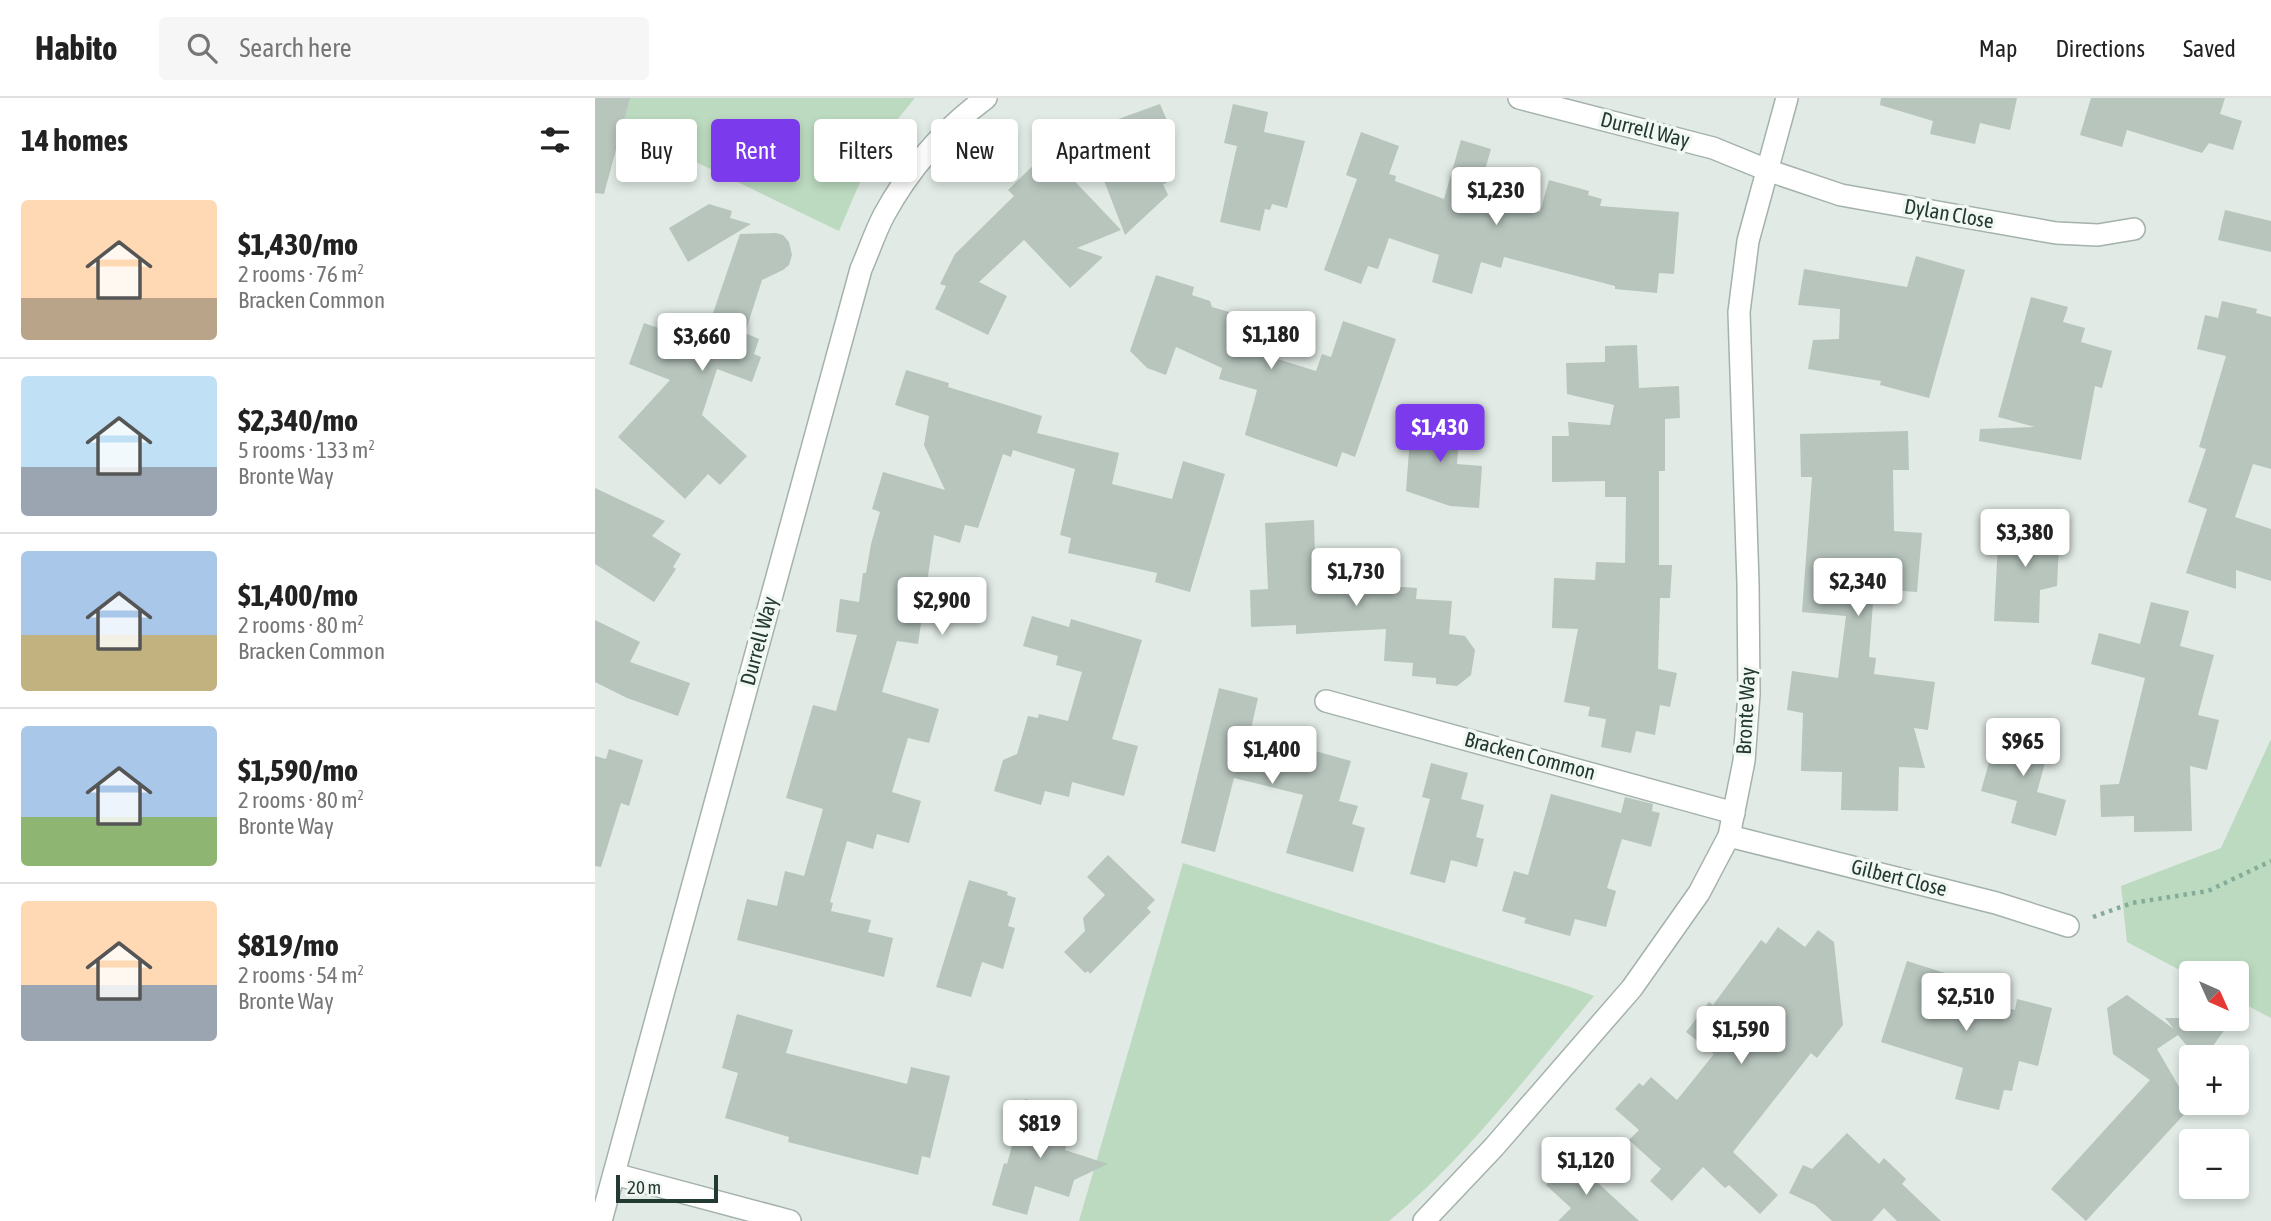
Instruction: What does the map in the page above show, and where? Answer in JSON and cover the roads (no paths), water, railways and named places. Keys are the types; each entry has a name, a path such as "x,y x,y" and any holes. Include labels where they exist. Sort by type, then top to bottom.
{"street":[{"name":"Durrell Way","path":"601,1221 861,269 884,214 919,161 958,119 986,98"},
{"name":"Durrell Way","path":"1519,98 1713,148 1767,170"},
{"name":"Bronte Way","path":"1425,1221 1494,1147 1632,988 1699,893 1729,836 1744,761 1749,694 1739,312 1748,241 1787,98"},
{"name":"Dylan Close","path":"1767,170 1841,195 2056,233 2098,235 2134,229"},
{"name":"Bracken Common","path":"1326,701 1734,813"},
{"name":"Gilbert Close","path":"1729,836 1996,903 2067,926"},
{"path":"614,1174 790,1221"}]}
